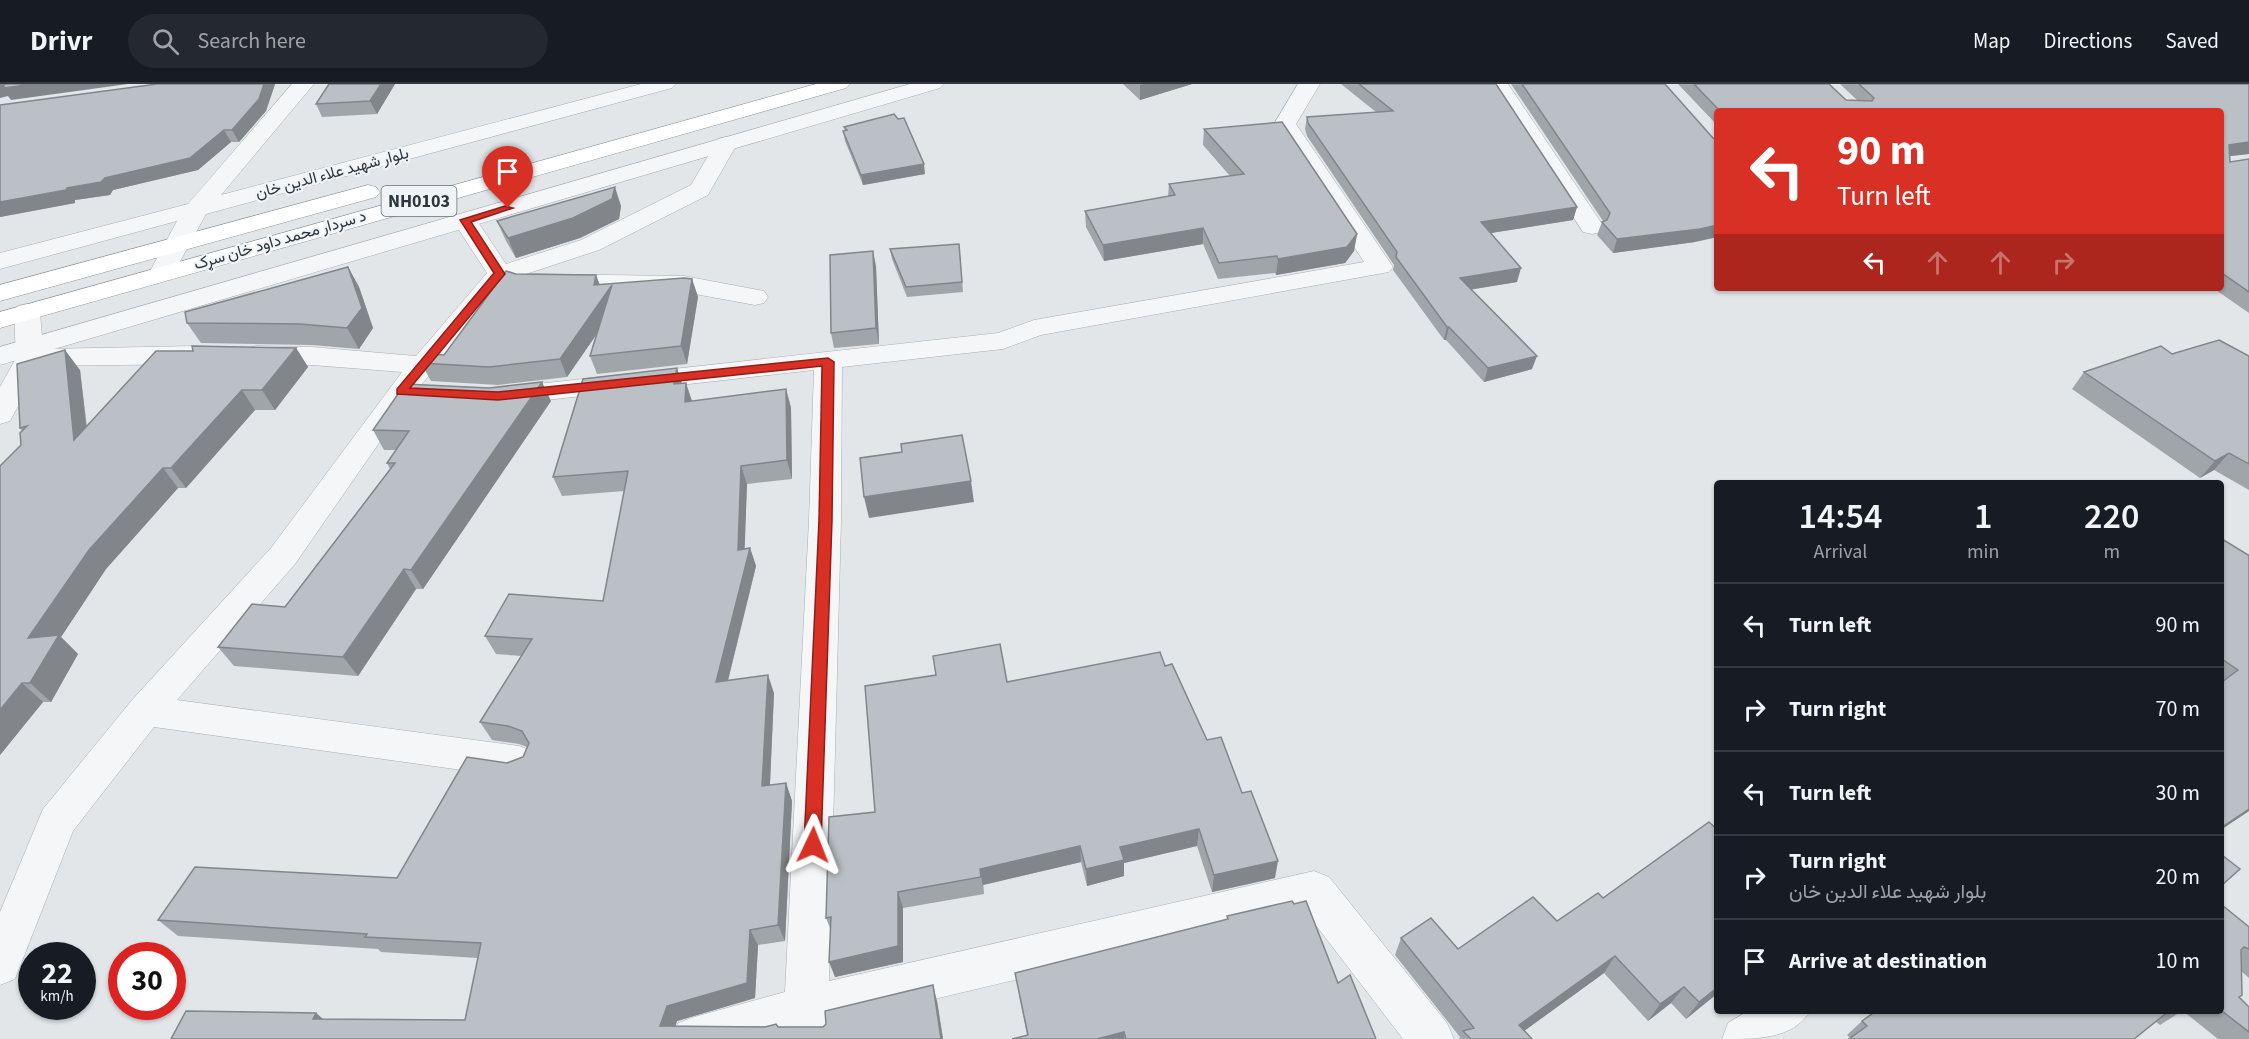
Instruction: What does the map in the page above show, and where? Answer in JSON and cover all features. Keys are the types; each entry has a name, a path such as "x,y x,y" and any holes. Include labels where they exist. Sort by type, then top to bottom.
{"highway":[{"path":"611,125 760,84"},
{"name":"د سردار محمد داود خان سړک","path":"0,320 839,84"},
{"name":"د سردار محمد داود خان سړک","path":"0,293 394,185"}],"street":[{"path":"162,273 196,209 303,84"},
{"name":"بلوار شهید علاء الدین خان","path":"0,261 665,84"},
{"path":"755,297 684,284 524,282 500,274 465,220 933,84"},
{"path":"476,395 498,396 828,362 1003,341 1034,328 1380,267 1285,124 1309,84"},
{"path":"1498,84 1592,227"},
{"path":"0,964 57,821 145,711 283,556 417,392 423,365 500,274 590,245 700,190 726,144"},
{"name":"د سردار محمد داود خان سړک","path":"0,356 29,353 465,220"},
{"path":"0,414 29,353 27,312"},
{"path":"29,353 312,356 423,365"},
{"path":"807,1023 825,520 828,362"},
{"path":"145,711 519,762"},
{"path":"694,1039 807,1023 1314,890 1431,1039"},
{"path":"1744,1039 1783,1014"}],"building":[{"path":"5,84 34,84 3,88"},
{"path":"157,84 264,84 259,99 232,130 224,130 190,158 105,178 101,182 0,202 0,105"},
{"path":"329,84 381,84 370,101 316,104"},
{"path":"1359,84 1496,84 1577,207 1481,222 1521,268 1460,278 1537,356 1488,368 1447,327 1396,257 1397,252 1308,123 1307,117 1393,111"},
{"path":"1522,84 1665,84 1714,138 1714,226 1617,239 1602,222 1607,220 1610,213"},
{"path":"1694,84 1829,84 1846,100 1872,101 1874,98 1859,84 2249,84 2249,142 2229,145 2230,162 2249,159 2249,292 2224,274 2224,108 1717,108"},
{"path":"894,114 898,119 904,118 924,164 861,175 843,131 847,130 844,127"},
{"path":"1282,122 1357,234 1347,247 1278,259 1277,256 1219,263 1203,228 1103,245 1085,211 1175,195 1169,184 1244,174 1204,129"},
{"path":"615,187 612,199 573,218 508,238 497,221"},
{"path":"959,244 962,282 906,287 890,249"},
{"path":"873,251 876,328 831,333 830,255"},
{"path":"348,267 362,308 347,328 300,324 187,323 185,312"},
{"path":"506,271 516,274 596,275 594,285 692,279 681,346 590,356 612,285 560,359 489,367 421,363 428,354 444,355"},
{"path":"2219,340 2249,356 2249,464 2229,453 2215,461 2084,372 2161,346 2172,354"},
{"path":"192,346 296,348 262,390 242,390 171,468 163,468 89,550 28,638 59,635 30,683 22,683 0,710 0,466 21,445 20,433 27,426 20,428 17,364 65,350 74,440 156,351 193,351"},
{"path":"677,368 674,384 686,383 685,402 786,389 787,460 741,466 738,550 750,548 716,682 768,675 762,786 786,783 778,925 750,930 747,983 667,1006 660,1026 765,1027 776,1024 778,1027 823,1027 826,1024 825,1011 933,985 941,1039 171,1039 181,1020 186,1020 186,1011 316,1013 313,1019 465,1020 481,943 365,937 367,934 158,920 195,867 397,878 467,757 507,763 523,757 529,743 522,731 508,726 480,722 532,639 485,636 509,594 603,601 628,471 553,477 583,379"},
{"path":"542,382 411,570 404,569 343,657 218,647 252,604 285,607 395,463 387,463 409,431 373,430 405,384 489,388"},
{"path":"962,435 971,481 864,497 860,458 902,452 901,444"},
{"path":"2224,540 2249,555 2249,809 2224,826 2224,680 2238,670 2224,660"},
{"path":"1000,644 1007,682 1160,652 1165,666 1172,664 1207,740 1221,737 1242,793 1251,791 1278,861 1214,875 1199,829 1120,847 1124,860 1086,869 1080,846 980,869 981,877 898,892 898,946 829,962 831,917 826,918 829,817 875,812 865,686 936,675 933,656"},
{"path":"1709,822 1714,826 1714,990 1699,1002 1684,987 1660,1004 1615,956 1519,1025 1532,1039 1471,1039 1463,1031 1474,1028 1401,938 1431,918 1458,949 1533,897 1557,921 1598,893 1603,898"},
{"path":"2224,857 2240,869 2224,883"},
{"path":"1292,901 1294,904 1306,901 1338,983 1350,975 1376,1039 1126,1039 1124,1032 1097,1039 1012,1039 1028,1035 1015,973 1228,919 1227,916"},
{"path":"2224,907 2249,927 2249,949 2244,947 2241,950 2242,995 2239,997 2249,1007 2249,1032 2224,1013"},
{"path":"1872,1014 2165,1014 2134,1039 1849,1039 1867,1026 1862,1021"}],"route":[{"path":"508,208 465,220 500,274 401,391 498,396 828,362 825,520 813,845"}]}
